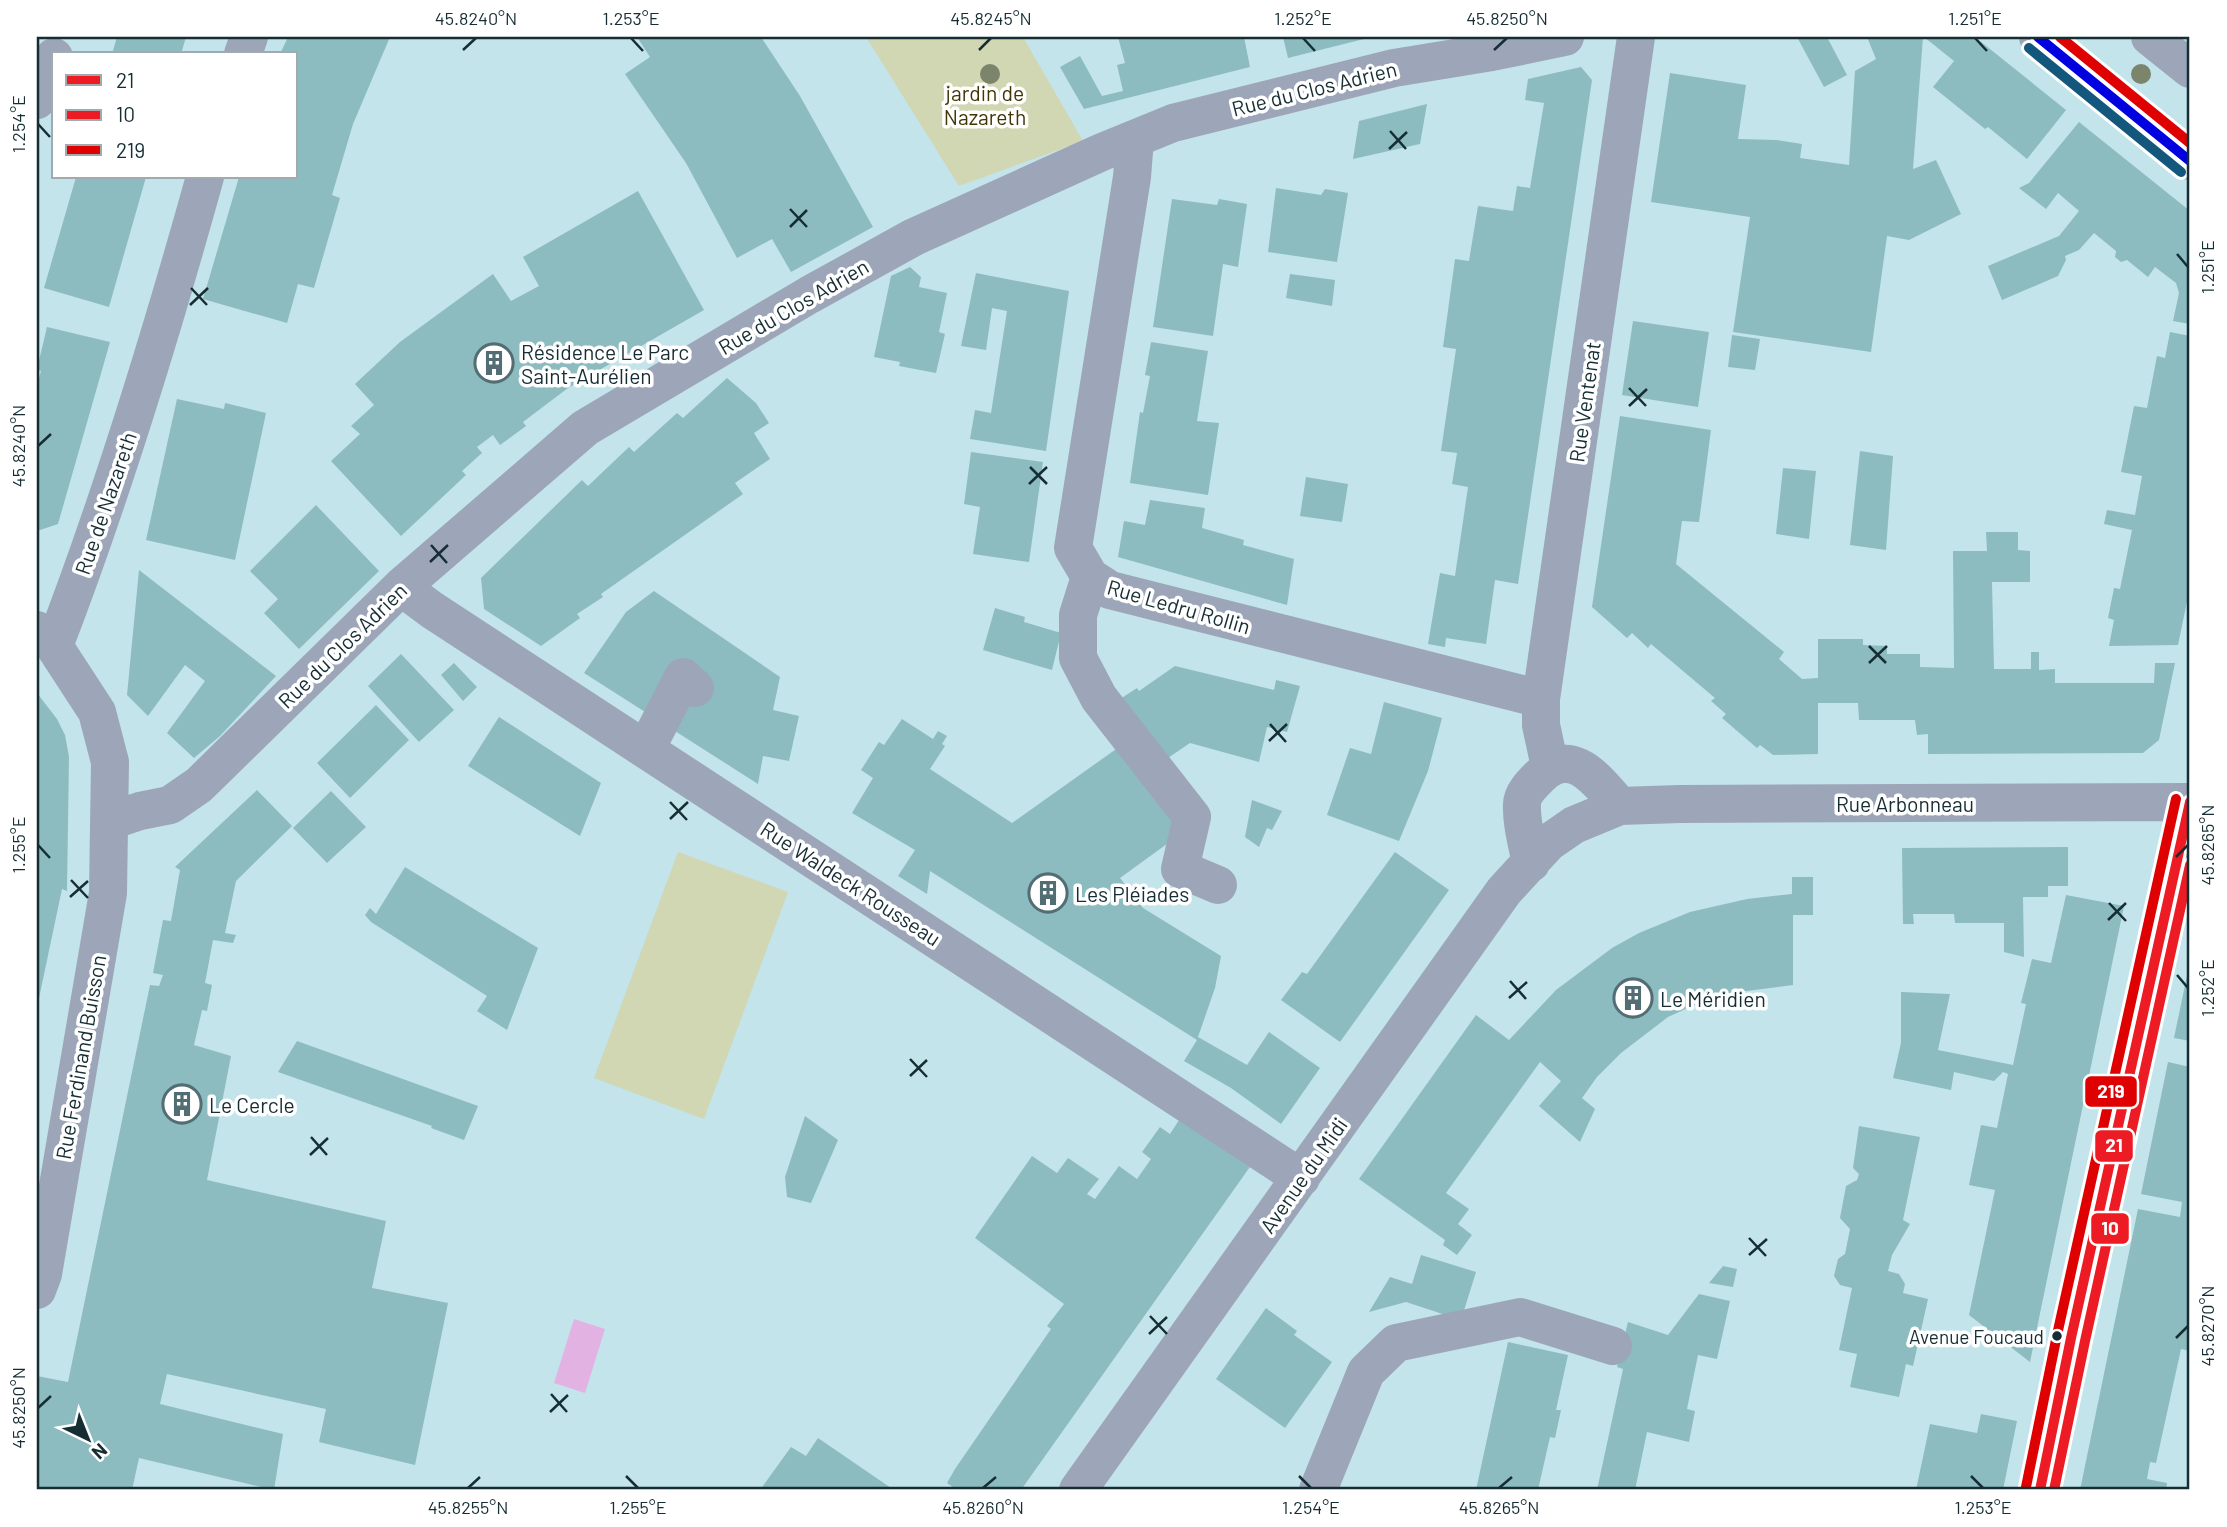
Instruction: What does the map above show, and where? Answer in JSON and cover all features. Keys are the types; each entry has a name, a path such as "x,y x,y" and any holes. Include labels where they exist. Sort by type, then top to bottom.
{"street":[{"name":"Rue du Clos Adrien","path":"110,821 170,805 199,785 401,587 585,428 809,295 914,237 1173,123 1486,44 1565,37"},
{"name":"Rue Ventenat","path":"1550,767 1541,725 1541,699 1636,37"},
{"path":"2038,37 2190,161"},
{"path":"2150,37 2190,69"},
{"path":"37,100 52,63"},
{"name":"Rue Ledru Rollin","path":"1135,139 1132,177 1073,548 1100,584 1541,699"},
{"name":"Rue de Nazareth","path":"110,821 110,762 97,712 45,638 80,577 146,383 205,178"},
{"path":"1100,584 1098,640 1105,667 1124,690"},
{"path":"1100,584 1078,615 1077,658 1099,698 1192,817 1180,869 1218,885"},
{"name":"Rue Waldeck Rousseau","path":"401,587 432,610 1301,1178"},
{"path":"646,749 683,677 695,688"},
{"path":"1531,863 1521,802 1530,786 1550,767 1567,763 1587,770 1620,806"},
{"path":"2040,1490 2074,1324 2190,802"},
{"name":"Rue Arbonneau","path":"1620,806 2190,802"},
{"name":"Avenue du Midi","path":"1079,1490 1504,891 1548,843 1574,825 1620,806"},
{"name":"Rue Ferdinand Buisson","path":"37,1290 43,1274 108,893 110,821"},
{"path":"1318,1490 1366,1372 1396,1343 1520,1317 1613,1346"}],"green space":[{"name":"jardin de Nazareth","path":"866,37 1023,37 1083,141 959,186"},
{"path":"678,852 788,892 704,1119 594,1078"}],"shaded area":[{"path":"574,1319 605,1329 585,1393 554,1383"}],"building":[{"path":"117,37 186,37 182,52 113,52"},
{"path":"288,37 390,37 353,124 332,195 340,198 314,288 298,284 287,323 203,299 239,178 298,178 298,52 281,52"},
{"path":"637,37 761,37 800,96 873,227 791,272 772,239 737,258 686,163 625,74 650,57"},
{"path":"1118,37 1244,37 1250,67 1084,109 1060,67 1080,56 1102,96 1123,91 1117,65 1125,63"},
{"path":"1283,37 1368,37 1368,38 1288,58"},
{"path":"1797,37 1827,37 1847,75 1824,87"},
{"path":"1867,37 1923,37 1913,169 1936,160 1961,214 1909,240 1887,236 1871,352 1733,332 1750,217 1651,202 1670,73 1746,85 1738,139 1802,144 1800,158 1849,165 1855,71 1876,59"},
{"path":"1924,37 1975,37 2066,110 2027,159 1933,87 1954,61"},
{"path":"1581,67 1592,80 1518,584 1495,580 1486,644 1446,638 1445,647 1428,644 1440,573 1455,576 1468,487 1452,484 1457,453 1441,451 1456,349 1443,347 1455,259 1469,261 1478,206 1513,211 1517,186 1530,188 1544,103 1525,100 1528,79"},
{"path":"1427,104 1420,144 1353,159 1359,121"},
{"path":"2079,122 2190,211 2190,324 2173,321 2179,293 2176,283 2155,267 2148,277 2127,260 2121,262 2115,257 2116,251 2094,233 2079,250 2065,256 2066,260 2058,276 2002,300 1988,266 2059,236 2079,211 2058,193 2046,209 2019,188 2029,183"},
{"path":"76,178 146,178 109,307 44,288"},
{"path":"1276,188 1321,195 1325,189 1348,193 1337,262 1268,252"},
{"name":"Résidence Le Parc Saint-Aurélien","path":"638,191 704,310 568,388 523,422 526,426 500,445 493,435 477,447 482,453 462,471 466,475 401,536 331,461 360,434 351,426 374,405 355,384 400,342 493,274 511,301 539,286 523,257"},
{"path":"1172,199 1217,205 1219,199 1247,204 1238,267 1223,264 1213,336 1153,327"},
{"path":"910,267 921,277 919,287 947,293 939,332 945,334 936,373 899,366 900,362 874,357 891,276"},
{"path":"976,273 1069,291 1046,451 970,439 975,410 991,413 1007,311 992,308 986,350 961,346"},
{"path":"1290,274 1335,280 1332,306 1286,298"},
{"path":"1633,321 1709,332 1698,407 1622,395"},
{"path":"47,327 110,342 58,524 37,531 37,386 41,371 37,369"},
{"path":"2170,332 2190,336 2190,587 2178,645 2109,646 2114,620 2108,618 2114,588 2120,589 2132,530 2104,524 2107,510 2135,515 2142,476 2121,472 2134,406 2147,408 2157,356 2165,358"},
{"path":"1732,335 1760,339 1755,370 1728,367"},
{"path":"1151,342 1208,351 1197,421 1219,423 1208,495 1130,483 1140,412 1143,413 1150,376 1145,375"},
{"path":"727,378 756,403 769,423 754,433 770,459 735,483 743,494 601,594 603,597 577,614 580,618 541,646 484,609 481,578 582,480 588,486 629,447 634,452 677,413 683,418"},
{"path":"177,399 224,409 225,403 266,413 235,560 146,540"},
{"path":"1620,416 1711,430 1699,522 1682,521 1676,564 1784,652 1779,659 1802,679 1818,678 1818,639 1863,639 1863,645 1887,646 1887,654 1920,654 1920,667 1954,668 1953,551 1987,551 1986,532 2018,532 2018,550 2030,551 2030,582 1992,582 1994,669 2031,669 2031,652 2039,652 2039,670 2055,669 2055,683 2154,683 2155,663 2175,663 2159,740 2143,753 1928,754 1928,734 1917,735 1915,720 1859,720 1858,703 1818,703 1818,754 1773,755 1760,745 1757,748 1722,718 1726,714 1711,701 1715,698 1651,644 1648,648 1632,633 1627,638 1592,607"},
{"path":"1860,451 1893,456 1886,550 1850,545"},
{"path":"971,452 1043,462 1029,562 973,554 980,507 964,504"},
{"path":"1783,468 1816,471 1809,539 1776,534"},
{"path":"1306,477 1348,484 1342,522 1300,516"},
{"path":"1150,500 1205,508 1202,528 1244,540 1243,545 1294,559 1287,605 1118,557 1124,521 1145,525"},
{"path":"316,505 379,571 299,649 264,613 278,599 250,571"},
{"path":"139,570 276,676 220,736 194,758 167,733 205,681 185,665 148,716 127,695"},
{"path":"654,591 780,677 773,710 799,716 789,761 763,756 758,784 584,673 626,612"},
{"path":"995,608 1025,617 1024,622 1061,633 1052,670 983,650"},
{"path":"401,654 454,710 419,742 368,686"},
{"path":"454,663 477,687 463,701 441,675"},
{"path":"1175,666 1274,690 1276,680 1300,686 1287,732 1267,727 1259,762 1190,743 1165,760 1120,699 1137,688 1139,691"},
{"path":"37,693 57,719 65,735 69,757 67,891 62,889 38,1003"},
{"path":"1384,702 1442,718 1428,771 1399,841 1327,815 1350,748 1371,754"},
{"path":"376,705 409,740 350,798 317,763"},
{"path":"499,717 601,783 580,836 468,766"},
{"name":"Les Pléiades","path":"902,719 933,739 938,731 947,736 942,744 945,746 930,769 1012,823 1119,747 1182,833 1120,878 1143,908 1221,956 1215,988 1198,1037 1247,1065 1269,1032 1320,1068 1281,1124 1231,1088 1184,1061 1197,1040 930,871 927,894 898,876 915,850 852,813 873,778 861,770 879,742 884,745"},
{"path":"257,790 292,826 236,881 225,933 236,935 233,943 213,940 205,983 212,985 207,1011 202,1010 194,1045 231,1056 207,1180 386,1221 372,1288 448,1303 415,1465 319,1442 326,1409 167,1374 160,1404 283,1434 274,1490 139,1458 132,1490 50,1490 37,1487 37,1376 68,1382 150,985 159,986 163,975 153,973 163,920 171,921 180,870 175,867"},
{"path":"331,791 366,827 327,863 293,828"},
{"path":"1252,800 1282,811 1272,830 1267,828 1259,847 1245,837"},
{"path":"2068,847 2068,886 2048,886 2048,897 2023,897 2024,957 2004,952 2004,923 1955,923 1954,914 1913,914 1914,924 1903,924 1902,848"},
{"path":"1395,852 1449,890 1340,1042 1281,1000 1302,972 1307,974"},
{"path":"405,867 538,948 507,1030 477,1011 487,996 371,922 365,915 370,908 376,914"},
{"path":"1792,877 1813,877 1813,915 1793,915 1793,985 1731,993 1701,1002 1668,1017 1621,1053 1597,1077 1582,1098 1595,1109 1580,1142 1539,1106 1561,1081 1540,1062 1446,1193 1469,1209 1458,1224 1472,1235 1457,1255 1443,1245 1445,1240 1359,1179 1476,1015 1509,1040 1556,990 1612,948 1639,933 1690,912 1747,899 1792,894"},
{"path":"2066,895 2124,906 2030,1362 1969,1315 1995,1190 1969,1185 1981,1125 1997,1128 2008,1074 2003,1072 1994,1081 1954,1072 1951,1090 1893,1078 1901,1043 1901,992 1950,994 1938,1050 2013,1065 2026,1004 2021,1003 2032,959 2051,963"},
{"path":"2190,966 2190,1041 2174,1038"},
{"path":"297,1041 478,1106 464,1140 431,1128 432,1126 278,1072"},
{"path":"2168,1062 2190,1067 2190,1351 2181,1349 2156,1463 2150,1462 2147,1479 2167,1483 2166,1490 2080,1490 2138,1209 2180,1217 2182,1202 2141,1194"},
{"path":"805,1116 838,1140 811,1203 787,1197 785,1177"},
{"path":"1181,1117 1252,1164 1021,1490 957,1490 947,1483 955,1469 1051,1329 1047,1326 1064,1304 975,1238 1032,1156 1057,1173 1068,1158 1099,1179 1087,1194 1095,1199 1119,1166 1137,1179 1151,1159 1142,1152 1160,1127 1170,1134"},
{"path":"1859,1126 1920,1137 1903,1220 1910,1224 1892,1255 1888,1271 1899,1274 1905,1284 1903,1293 1928,1299 1913,1366 1906,1364 1899,1397 1850,1387 1857,1354 1839,1350 1852,1288 1840,1285 1834,1276 1838,1259 1845,1254 1850,1229 1840,1218 1846,1186 1857,1180 1859,1174 1853,1168"},
{"path":"1421,1255 1476,1272 1461,1320 1406,1302 1369,1312 1390,1277 1412,1284"},
{"path":"1723,1266 1737,1269 1733,1287 1709,1283"},
{"path":"1699,1294 1730,1301 1717,1359 1698,1355 1687,1409 1695,1411 1689,1442 1647,1432 1635,1490 1597,1490 1623,1369 1617,1367 1628,1322 1668,1335"},
{"path":"1266,1308 1297,1331 1294,1335 1332,1362 1285,1428 1216,1379"},
{"path":"1508,1342 1568,1355 1556,1410 1561,1410 1555,1438 1550,1437 1538,1490 1476,1490"},
{"path":"1981,1414 2017,1421 2003,1490 1916,1490 1930,1424 1977,1433"},
{"path":"818,1438 894,1490 760,1490 791,1447 806,1456"}],"transit line":[{"path":"2038,37 2190,161"},
{"name":"219","path":"2060,37 2190,143"},
{"path":"2029,48 2181,172"},
{"name":"219","path":"2026,1487 2176,799"},
{"name":"21","path":"2040,1490 2190,802"},
{"name":"10","path":"2054,1490 2190,865"}],"place":[{"name":"Résidence Le Parc Saint-Aurélien","path":"494,363"},
{"name":"Les Pléiades","path":"1048,893"},
{"name":"Le Méridien","path":"1633,998"},
{"name":"Le Cercle","path":"182,1104"},
{"name":"Avenue Foucaud","path":"2057,1336"}]}
